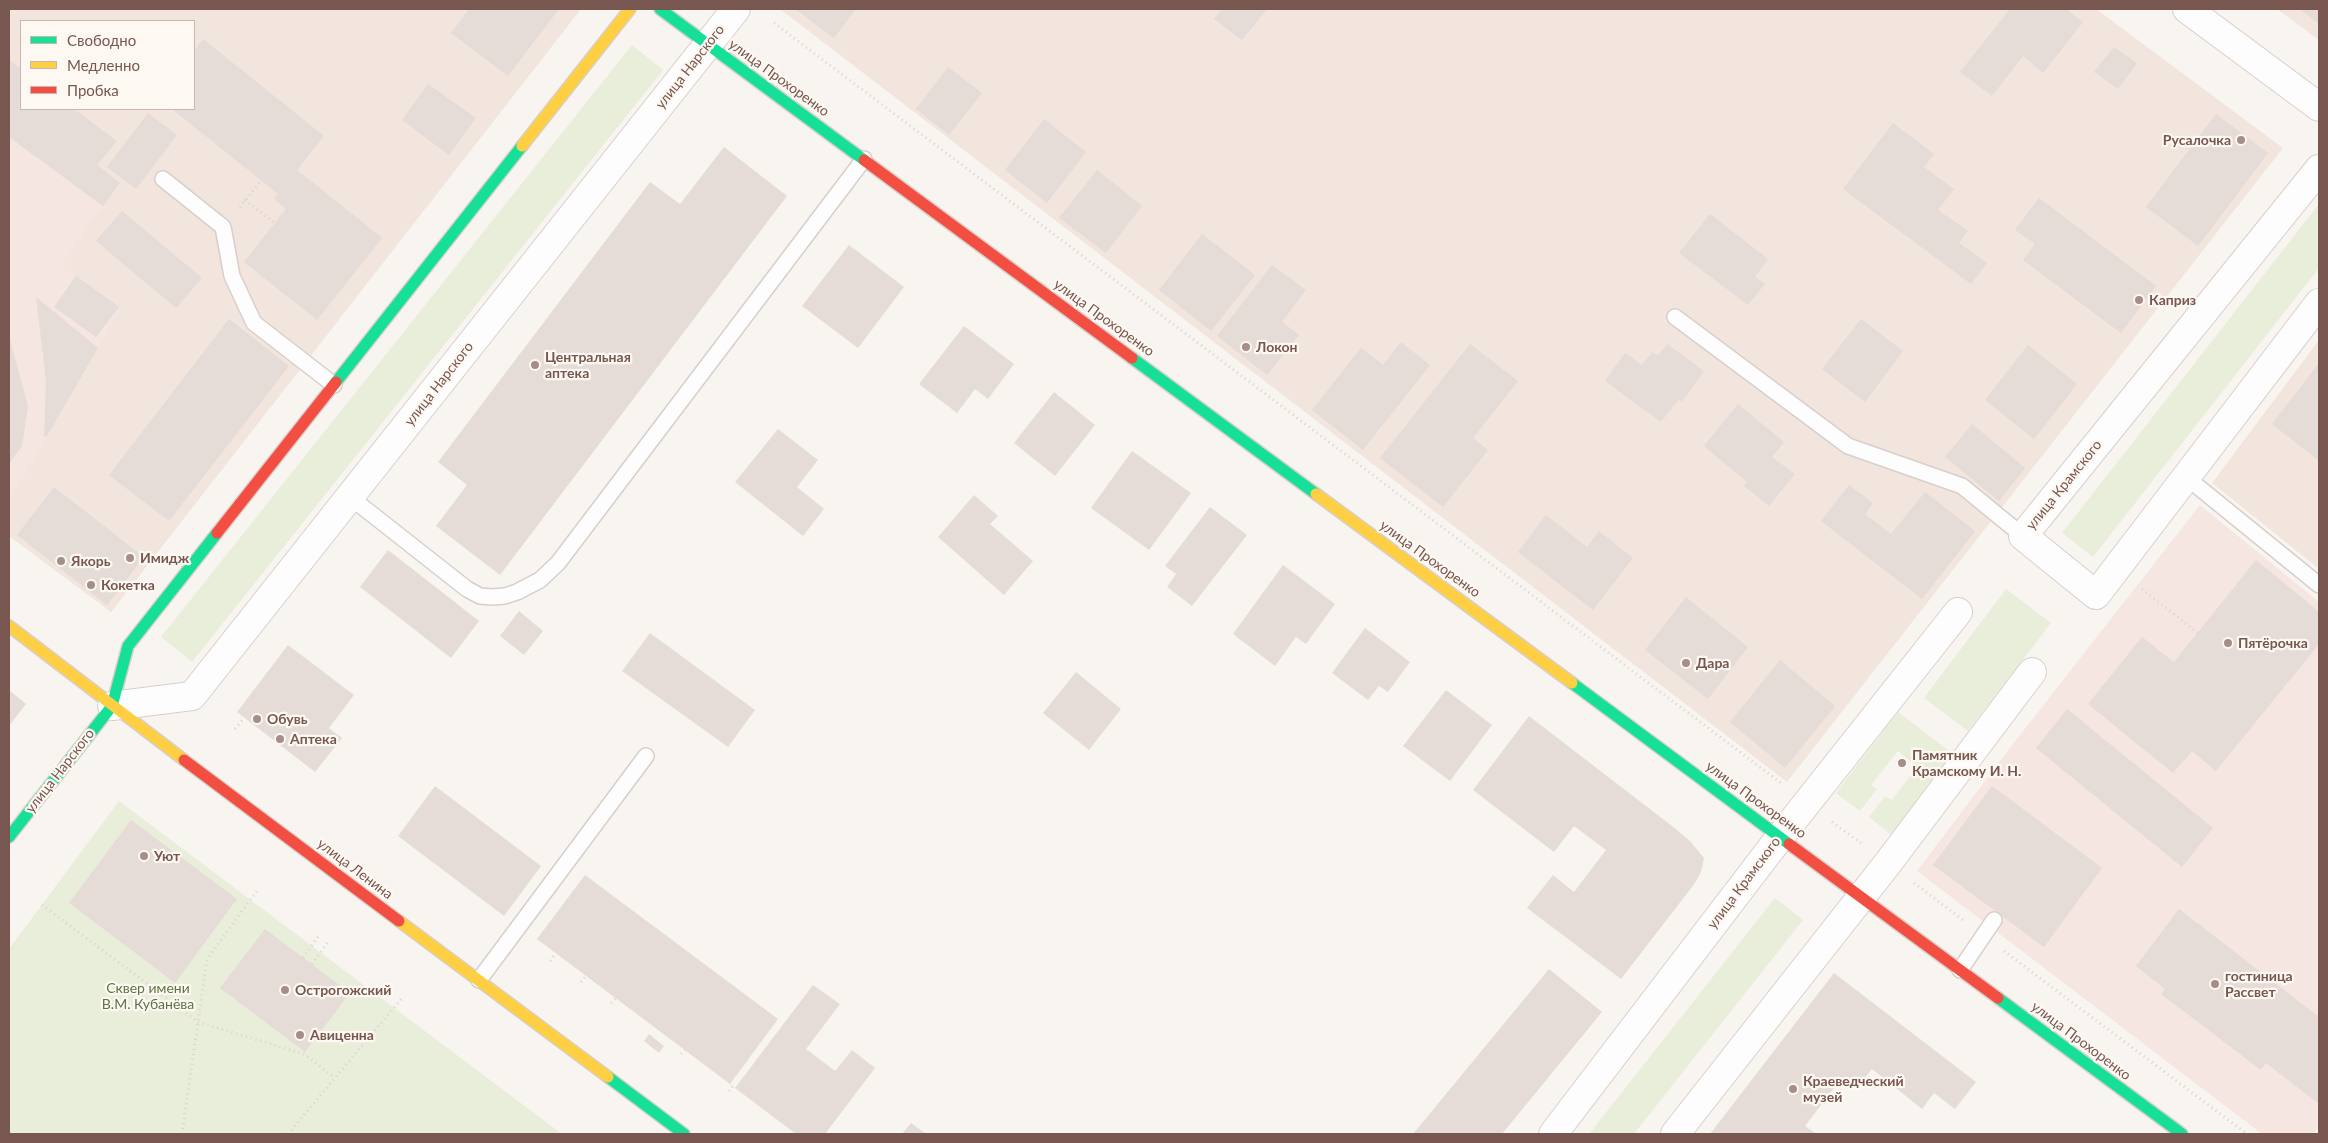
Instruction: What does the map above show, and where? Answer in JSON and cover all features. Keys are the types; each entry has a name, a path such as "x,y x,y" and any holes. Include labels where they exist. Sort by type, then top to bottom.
{"street":[{"name":"улица Нарского","path":"9,837 112,706 128,646 630,9"},
{"name":"улица Прохоренко","path":"660,9 2182,1134"},
{"name":"улица Нарского","path":"112,706 192,696 736,9"},
{"path":"2187,9 2319,107"},
{"name":"улица Крамского","path":"2319,169 2023,536 2096,595 2319,303"},
{"name":"улица Крамского","path":"1553,1134 1780,837 1958,612"},
{"name":"улица Ленина","path":"9,626 112,706 684,1134"},
{"path":"1675,1134 1862,897 2032,672"}],"lane":[{"path":"350,497 467,589 480,596 505,596 518,592 540,580 558,563 864,159"},
{"path":"163,179 223,227 232,276 254,324 334,385"},
{"path":"1675,317 1848,446 1962,486 2023,536"},
{"path":"2186,477 2319,585"},
{"path":"478,980 646,756"},
{"path":"1960,970 1994,920"}],"path":[{"path":"774,23 2247,1134"},
{"path":"250,194 262,180"},
{"path":"245,200 275,223"},
{"path":"2116,569 2198,633"},
{"path":"235,729 244,718"},
{"path":"182,1134 207,959 259,888"},
{"path":"42,905 198,1022 304,1054 335,1078"},
{"path":"303,958 320,934"},
{"path":"312,964 329,941"},
{"path":"550,961 556,953"},
{"path":"581,982 586,976"},
{"path":"288,1134 403,997"},
{"path":"611,1003 616,998"},
{"path":"682,1054 685,1050"},
{"path":"729,1091 733,1086"}],"shaded area":[{"path":"9,9 581,9 111,612 9,536"},
{"path":"780,9 2096,9 2283,148 1787,782"},
{"path":"2277,9 2319,9 2319,40"},
{"path":"9,60 20,68 20,110 75,110 117,141 97,165 120,183 60,265 120,309 9,503"},
{"path":"2319,340 2319,569 2212,483"},
{"path":"2200,505 2319,602 2319,1126 2313,1134 2262,1134 1917,871 2013,744"}],"green space":[{"path":"632,45 663,70 192,662 161,637"},
{"path":"2319,204 2319,268 2093,557 2062,533"},
{"path":"2006,589 2051,623 1968,731 1924,698"},
{"path":"1898,712 1957,757 1895,838 1869,817 1885,796 1892,800 1917,767 1898,751 1871,785 1877,789 1860,811 1836,793"},
{"name":"Сквер имени В.М. Кубанёва","path":"119,801 562,1134 9,1134 9,949"},
{"path":"1775,898 1803,920 1634,1134 1589,1134"}],"building":[{"path":"469,9 559,9 508,76 451,33"},
{"path":"795,9 856,9 834,38"},
{"path":"1222,9 1267,9 1242,40 1214,19"},
{"path":"2010,9 2066,9 2083,22 2043,73 2023,56 1992,96 1960,72"},
{"path":"2300,9 2319,9 2319,24"},
{"path":"203,39 324,136 297,170 382,238 317,320 244,262 286,209 274,199 278,194 173,110 195,110 195,50"},
{"path":"2114,47 2137,63 2118,89 2094,72"},
{"path":"9,60 20,68 20,110 75,110 117,141 97,165 120,183 103,206 9,137"},
{"path":"948,67 982,93 949,135 916,109"},
{"path":"428,84 476,118 449,155 402,120"},
{"path":"148,113 177,135 136,189 107,167"},
{"path":"2216,114 2268,153 2198,246 2146,207"},
{"path":"1044,119 1086,152 1047,203 1005,170"},
{"path":"1893,123 1934,154 1924,167 1954,189 1938,210 1968,231 1959,243 1987,263 1971,284 1843,189"},
{"path":"724,147 787,196 500,575 436,526 467,485 438,462 650,182 680,204"},
{"path":"1097,170 1142,206 1106,253 1059,218"},
{"path":"2039,198 2156,286 2121,333 2023,260 2035,244 2015,230"},
{"path":"122,211 202,278 176,308 96,241"},
{"path":"1710,214 1768,259 1755,277 1765,284 1748,305 1679,253"},
{"path":"1202,234 1255,275 1211,331 1159,290"},
{"path":"849,245 904,287 858,348 802,306"},
{"path":"1272,265 1306,290 1282,322 1299,335 1267,375 1217,336"},
{"path":"76,276 119,307 96,337 54,307"},
{"path":"36,297 98,348 47,436 44,437 46,381"},
{"path":"229,319 289,366 169,521 109,475"},
{"path":"1861,319 1903,351 1865,402 1822,369"},
{"path":"964,326 1014,364 988,399 975,389 957,413 919,384"},
{"path":"9,336 28,406 22,446 9,463"},
{"path":"1401,342 1430,365 1363,450 1312,410 1361,348 1383,365"},
{"path":"1470,344 1518,381 1473,438 1488,450 1443,507 1380,458"},
{"path":"1667,344 1704,371 1682,402 1679,399 1661,422 1605,381 1625,353 1642,365 1652,352 1658,356"},
{"path":"2028,345 2077,384 2034,439 1985,400"},
{"path":"2319,363 2319,461 2272,424"},
{"path":"1054,392 1095,425 1055,476 1014,443"},
{"path":"1738,404 1784,442 1772,457 1795,474 1769,506 1744,486 1747,482 1704,446"},
{"path":"1972,424 2025,468 1999,501 1945,457"},
{"path":"778,429 818,460 797,487 824,509 803,536 735,482"},
{"path":"1132,451 1191,493 1149,550 1091,508"},
{"path":"1849,485 1873,503 1865,514 1891,534 1925,492 1975,531 1922,599 1821,521"},
{"path":"54,487 144,557 107,605 17,535"},
{"path":"974,495 998,516 990,524 1033,561 1004,595 938,537"},
{"path":"1210,507 1247,535 1192,606 1167,587 1176,574 1165,566"},
{"path":"1546,515 1587,547 1599,531 1633,558 1593,610 1518,552"},
{"path":"388,550 479,621 451,658 360,587"},
{"path":"2256,560 2319,612 2319,644 2216,771 2192,751 2173,773 2088,704 2142,637 2174,662"},
{"path":"1283,565 1335,604 1306,644 1296,637 1275,666 1233,634"},
{"path":"1686,597 1748,647 1708,699 1645,650"},
{"path":"519,611 543,631 524,655 500,636"},
{"path":"1365,628 1410,662 1388,692 1379,686 1368,700 1332,673"},
{"path":"650,633 755,710 728,747 622,671"},
{"path":"288,645 354,695 329,728 342,738 315,772 237,712"},
{"path":"1780,660 1835,706 1785,768 1730,722"},
{"path":"1076,672 1121,709 1089,750 1043,713"},
{"path":"9,690 26,704 9,726"},
{"path":"1446,690 1492,725 1450,781 1403,746"},
{"path":"2067,709 2213,828 2182,867 2036,748"},
{"path":"1529,716 1672,826 1690,841 1704,858 1701,872 1695,883 1621,979 1527,908 1553,875 1574,892 1606,850 1574,826 1554,852 1473,790"},
{"path":"435,786 541,866 504,916 398,836"},
{"path":"1992,786 2102,868 2044,947 1933,865"},
{"path":"131,820 237,899 175,983 69,903"},
{"path":"585,875 778,1019 730,1084 537,939"},
{"path":"2179,909 2319,1017 2319,1104 2266,1063 2261,1070 2161,994 2165,989 2136,966"},
{"path":"265,929 350,993 305,1052 220,988"},
{"path":"1549,969 1602,1012 1502,1134 1413,1134"},
{"path":"1834,973 1976,1082 1955,1109 1934,1093 1922,1109 1872,1069 1856,1089 1842,1077 1805,1126 1816,1134 1710,1134"},
{"path":"813,985 840,1004 806,1049 835,1071 852,1050 875,1068 825,1134 796,1134 735,1088"},
{"path":"649,1034 664,1046 659,1053 644,1041"},
{"path":"911,1123 926,1134 902,1134"}],"traffic: fast":[{"path":"660,9 864,160"},
{"path":"336,382 522,146"},
{"path":"1132,358 1316,494"},
{"path":"9,837 112,706 128,646 217,533"},
{"path":"1572,683 1789,844"},
{"path":"1998,998 2182,1134"},
{"path":"608,1077 684,1134"}],"traffic: slow":[{"path":"522,146 630,9"},
{"path":"1316,494 1572,683"},
{"path":"9,626 184,760"},
{"path":"399,921 608,1077"}],"traffic: jam":[{"path":"864,160 1132,358"},
{"path":"217,533 336,382"},
{"path":"184,760 399,921"},
{"path":"1789,844 1998,998"}],"place":[{"name":"Русалочка","path":"2241,140"},
{"name":"Каприз","path":"2139,300"},
{"name":"Локон","path":"1246,347"},
{"name":"Центральная аптека","path":"535,365"},
{"name":"Имидж","path":"130,558"},
{"name":"Якорь","path":"61,561"},
{"name":"Кокетка","path":"91,585"},
{"name":"Пятёрочка","path":"2228,643"},
{"name":"Дара","path":"1686,663"},
{"name":"Обувь","path":"257,719"},
{"name":"Аптека","path":"280,739"},
{"name":"Памятник Крамскому И. Н.","path":"1902,763"},
{"name":"Уют","path":"144,856"},
{"name":"гостиница Рассвет","path":"2215,984"},
{"name":"Острогожский","path":"285,990"},
{"name":"Авиценна","path":"300,1035"},
{"name":"Краеведческий музей","path":"1793,1089"}]}
